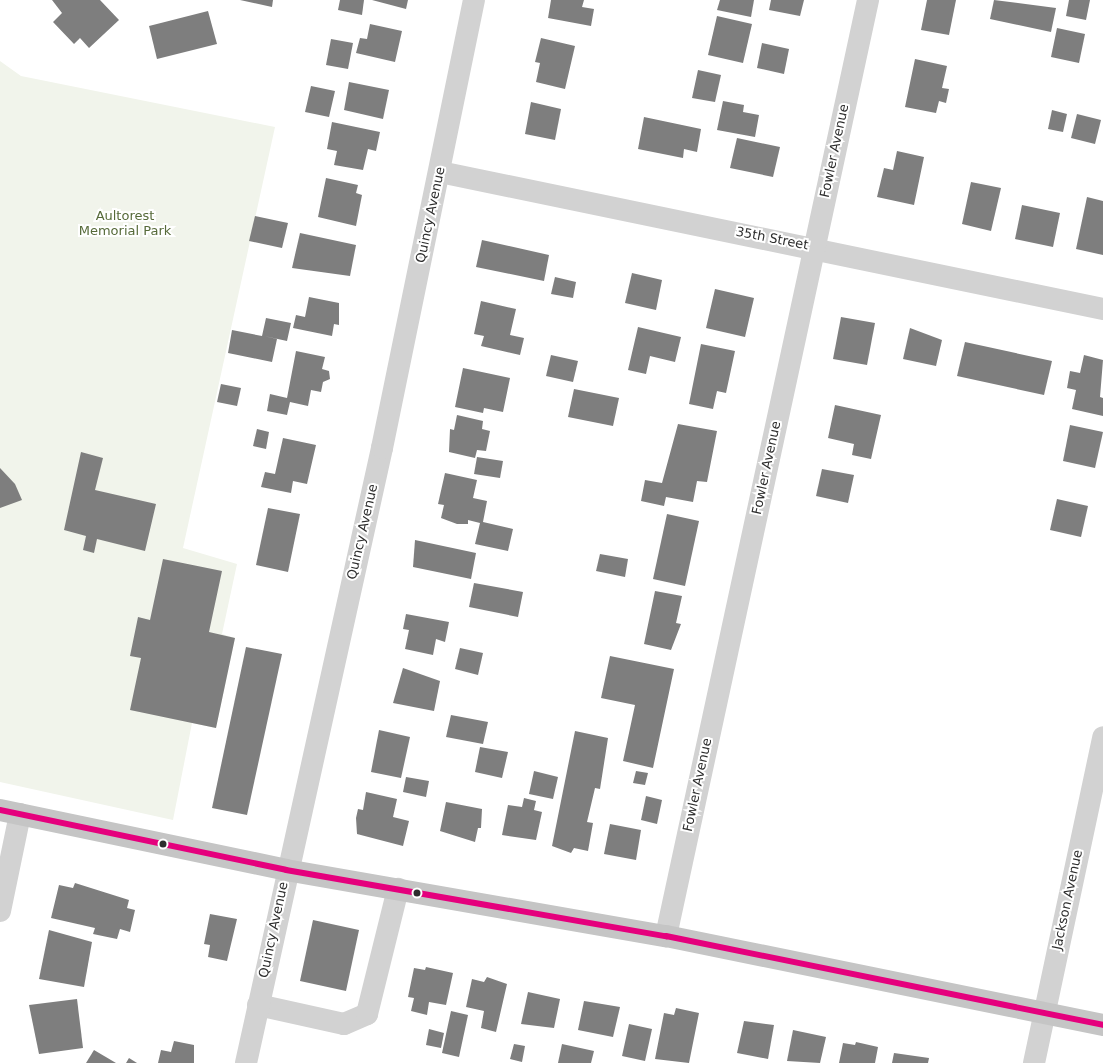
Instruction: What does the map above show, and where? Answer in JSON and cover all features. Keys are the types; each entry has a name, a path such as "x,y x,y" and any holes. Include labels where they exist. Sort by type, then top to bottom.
{"main road":[{"path":"10,812 286,870 666,936 1103,1025"}],"street":[{"name":"Quincy Avenue","path":"246,1063 286,870 382,448 440,172 474,0"},
{"name":"Fowler Avenue","path":"666,936 868,0"},
{"name":"35th Street","path":"440,172 814,247 1103,309"},
{"name":"Jackson Avenue","path":"1034,1063 1103,738"},
{"path":"0,911 10,812"},
{"path":"258,1005 344,1024 367,1014 398,889"}],"green space":[{"name":"Aultorest Memorial Park","path":"0,61 21,76 275,127 183,548 237,564 222,634 235,638 216,728 192,723 173,820 0,782"}],"building":[{"path":"52,0 100,0 119,20 89,48 80,38 74,44 53,22 62,13"},
{"path":"240,0 273,0 272,7"},
{"path":"340,0 364,0 362,15 338,10"},
{"path":"372,0 408,0 406,9"},
{"path":"551,0 584,0 582,7 594,9 591,26 548,18"},
{"path":"720,0 754,0 751,17 717,10"},
{"path":"771,0 804,0 800,16 769,10"},
{"path":"927,0 956,0 949,35 921,30"},
{"path":"994,0 1056,8 1051,32 990,19"},
{"path":"1069,0 1090,0 1086,20 1066,16"},
{"path":"208,11 217,44 157,59 149,26"},
{"path":"717,16 752,24 743,63 708,55"},
{"path":"370,24 402,31 395,62 356,53 360,38 367,39"},
{"path":"1057,28 1085,34 1079,63 1051,57"},
{"path":"541,38 575,46 565,89 536,82 540,63 535,62"},
{"path":"331,39 353,43 348,69 326,65"},
{"path":"762,43 789,49 784,74 757,68"},
{"path":"915,59 947,66 942,88 949,89 946,103 939,101 936,113 905,107"},
{"path":"698,70 721,75 715,102 692,98"},
{"path":"349,82 389,90 383,119 344,110"},
{"path":"311,86 335,91 329,117 305,112"},
{"path":"723,101 744,105 743,112 759,115 755,137 717,130"},
{"path":"531,102 561,109 555,140 525,134"},
{"path":"1052,110 1067,114 1063,132 1048,129"},
{"path":"1077,114 1101,120 1095,144 1071,138"},
{"path":"644,117 701,129 697,152 684,149 683,158 638,149"},
{"path":"332,122 380,132 376,151 368,149 363,170 334,165 337,151 327,149"},
{"path":"737,138 780,147 773,177 730,168"},
{"path":"897,151 924,157 914,205 877,197 884,168 893,170"},
{"path":"326,178 358,185 356,193 362,195 356,226 318,217"},
{"path":"971,182 1001,188 991,231 962,224"},
{"path":"1087,197 1103,201 1103,255 1076,249"},
{"path":"1022,205 1060,213 1053,247 1015,239"},
{"path":"255,216 288,223 282,248 249,241"},
{"path":"300,233 356,245 350,276 292,268"},
{"path":"482,240 549,255 544,281 476,267"},
{"path":"632,273 662,280 656,310 625,303"},
{"path":"555,277 576,282 573,298 551,294"},
{"path":"715,289 754,298 745,337 706,328"},
{"path":"309,297 339,303 339,325 334,324 332,336 293,328 296,315 305,317"},
{"path":"481,301 516,309 510,335 524,338 520,355 481,346 484,336 474,334"},
{"path":"841,317 875,323 867,365 833,359"},
{"path":"266,318 291,323 287,341 264,336 277,339 272,362 228,353 232,330 262,336"},
{"path":"638,327 681,337 675,362 650,356 646,374 628,370"},
{"path":"910,328 942,340 936,366 903,359"},
{"path":"965,342 1052,361 1044,395 957,376"},
{"path":"701,344 735,351 726,393 717,391 713,409 689,404"},
{"path":"296,351 325,357 322,369 329,371 330,379 323,382 321,392 311,390 308,406 290,402 287,415 267,411 270,394 287,398"},
{"path":"551,355 578,361 573,382 546,376"},
{"path":"1084,355 1103,360 1100,397 1103,398 1103,416 1072,409 1076,390 1067,388 1070,371 1080,373"},
{"path":"463,368 510,378 503,412 484,408 483,413 455,407"},
{"path":"221,384 241,388 237,406 217,402"},
{"path":"574,389 619,398 613,426 568,417"},
{"path":"835,405 881,415 871,459 852,455 854,444 828,438"},
{"path":"457,415 483,421 482,429 490,431 486,451 477,450 475,458 449,452 450,429 454,430"},
{"path":"678,424 717,431 707,482 697,481 693,502 666,497 664,506 641,501 645,480 662,483"},
{"path":"1070,425 1103,432 1095,468 1063,461"},
{"path":"257,429 269,432 266,449 253,446"},
{"path":"283,438 316,445 307,484 293,481 291,493 261,487 265,472 275,474"},
{"path":"81,452 103,458 95,490 156,504 145,551 97,539 94,553 83,550 86,536 64,530"},
{"path":"477,457 503,461 500,478 474,474"},
{"path":"0,468 15,484 22,500 0,508"},
{"path":"822,469 854,475 848,503 816,496"},
{"path":"445,473 477,480 473,498 487,501 483,522 513,529 508,551 475,544 480,523 468,520 468,524 457,524 441,518 444,505 438,504"},
{"path":"1057,499 1088,506 1081,537 1050,530"},
{"path":"268,508 300,514 288,572 256,565"},
{"path":"667,514 699,521 685,586 653,579"},
{"path":"415,540 476,553 471,579 413,567"},
{"path":"600,554 628,559 625,577 596,571"},
{"path":"163,559 222,571 209,632 235,638 216,728 130,710 141,658 130,656 138,617 150,620"},
{"path":"474,583 523,592 518,617 469,607"},
{"path":"655,591 682,596 676,623 681,624 671,650 644,644"},
{"path":"406,614 449,622 445,642 436,639 433,655 405,649 409,630 403,629"},
{"path":"246,647 282,654 247,815 212,808"},
{"path":"460,648 483,653 478,675 455,669"},
{"path":"610,656 674,669 653,768 623,761 635,705 601,698"},
{"path":"403,668 440,681 434,711 393,703"},
{"path":"451,715 488,722 483,744 446,737"},
{"path":"379,730 410,737 401,778 371,772"},
{"path":"575,731 608,738 600,789 595,788 587,822 593,823 588,851 574,848 571,853 552,846"},
{"path":"480,747 508,752 502,778 475,772"},
{"path":"534,771 558,777 553,799 529,794"},
{"path":"636,771 648,773 645,785 633,783"},
{"path":"406,777 429,781 426,797 403,792"},
{"path":"366,792 397,799 393,817 409,821 403,846 357,834 356,818 358,809 363,810"},
{"path":"646,796 662,800 657,824 641,820"},
{"path":"524,798 536,801 534,810 542,812 536,840 502,835 508,805 522,807"},
{"path":"446,802 482,809 481,828 478,828 475,842 440,831"},
{"path":"610,824 641,830 636,860 604,854"},
{"path":"75,883 129,900 127,908 135,910 130,932 120,929 117,939 93,934 95,928 51,918 59,885 73,888"},
{"path":"210,914 237,919 227,961 208,957 210,945 204,944"},
{"path":"313,920 359,930 346,991 300,981"},
{"path":"49,930 92,942 84,987 39,979"},
{"path":"426,967 453,973 446,1005 429,1002 427,1015 411,1011 414,998 408,997 414,968 425,970"},
{"path":"487,977 507,984 496,1032 481,1028 484,1011 466,1007 472,979 484,982"},
{"path":"528,992 560,999 554,1028 521,1024"},
{"path":"77,999 83,1048 39,1054 29,1005"},
{"path":"584,1001 620,1007 613,1037 578,1030"},
{"path":"676,1008 699,1013 689,1063 655,1059 664,1013 674,1015"},
{"path":"451,1011 468,1015 459,1057 442,1053"},
{"path":"744,1021 774,1025 768,1059 737,1053"},
{"path":"629,1024 652,1029 645,1061 622,1056"},
{"path":"429,1029 444,1033 441,1048 426,1045"},
{"path":"793,1030 826,1037 820,1063 787,1061"},
{"path":"174,1041 194,1045 194,1063 158,1063 161,1050 171,1052"},
{"path":"856,1042 878,1047 875,1063 839,1063 843,1043 855,1045"},
{"path":"514,1044 525,1046 522,1062 510,1059"},
{"path":"562,1044 594,1051 591,1063 558,1063"},
{"path":"94,1050 116,1063 86,1063"},
{"path":"894,1053 929,1058 928,1063 892,1063"},
{"path":"129,1058 137,1063 126,1063"}],"transit line":[{"path":"0,810 286,870 666,936 1103,1025"}]}
